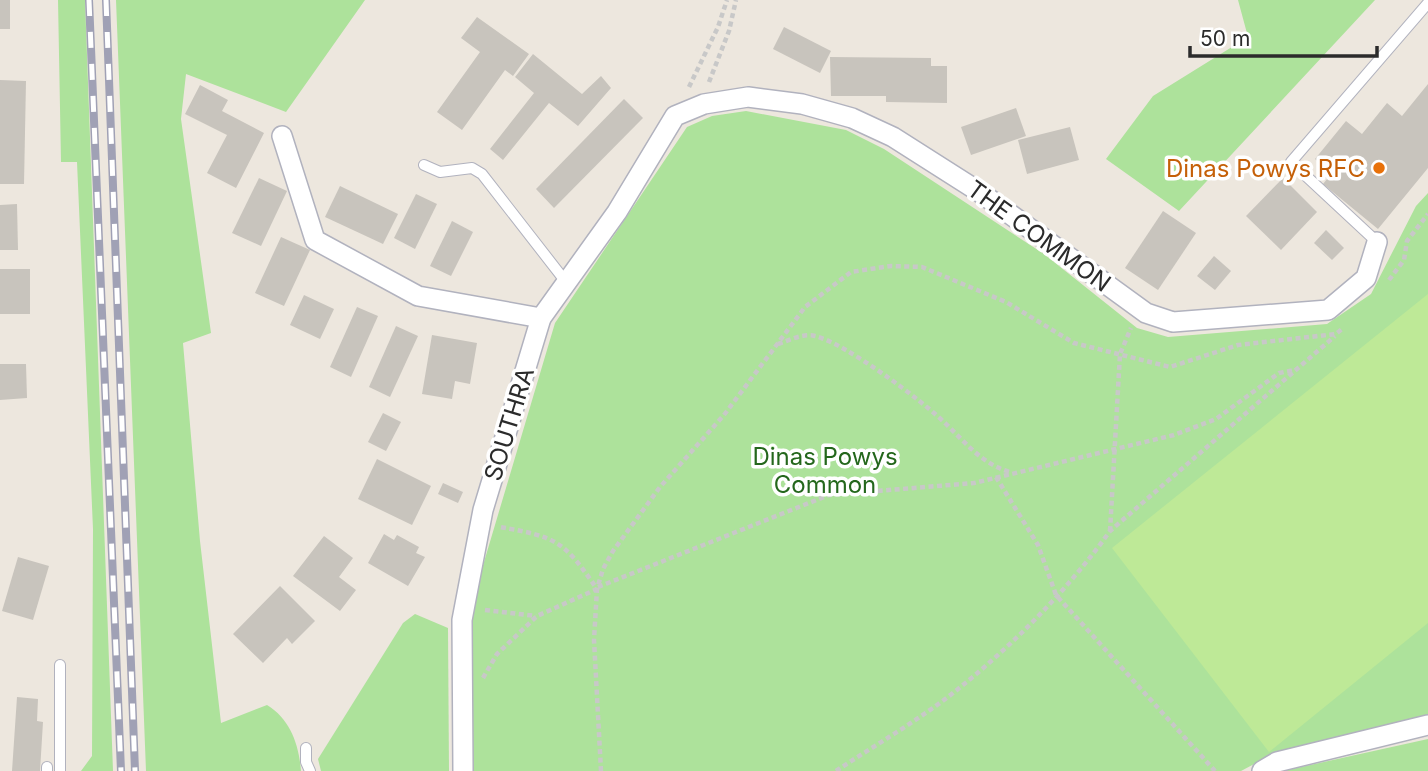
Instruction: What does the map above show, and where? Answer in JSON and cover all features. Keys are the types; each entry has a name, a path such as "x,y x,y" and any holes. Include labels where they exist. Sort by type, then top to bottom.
{"street":[{"name":"THE COMMON","path":"676,116 699,106 748,97 802,104 852,118 892,136 981,193 1139,308 1173,322 1328,310"},
{"name":"SOUTHRA","path":"463,771 464,607 481,524 541,318 617,212 676,116"},
{"path":"282,136 315,240 418,296 541,318"},
{"path":"1328,310 1366,278 1377,242"},
{"path":"1262,771 1277,762 1428,726"}],"lane":[{"path":"1377,242 1291,162 1428,3"},
{"path":"424,165 440,172 472,168 482,174 566,282"},
{"path":"60,665 60,771"},
{"path":"306,748 306,762 310,771"}],"path":[{"path":"676,116 718,27 727,0"},
{"path":"699,106 729,31 736,0"},
{"path":"601,771 595,673 598,588 603,569 626,531 660,487 724,415 805,307 834,282 851,272 891,266 922,267 1006,302 1074,343 1170,367 1238,345 1336,334"},
{"path":"1110,531 1120,354 1139,308"},
{"path":"1328,310 1336,334"},
{"path":"836,771 953,693 1056,595 1092,556 1110,531 1336,334"},
{"path":"778,344 801,336 815,335 848,352 900,386 945,422 978,457 1010,472"},
{"path":"462,703 489,672 497,654 537,616 598,588 830,495 974,483 1010,472 1115,451 1174,435 1216,419 1279,373 1295,370"},
{"path":"996,477 1038,545 1056,595 1214,771"},
{"path":"481,524 544,535 575,556 598,588"},
{"path":"464,607 537,616"}],"green space":[{"path":"58,0 85,0 113,771 81,771 92,756 93,529 77,162 61,162"},
{"path":"116,0 365,0 286,112 186,74 181,119 211,333 183,343 200,541 221,723 267,705 282,717 292,733 301,771 146,771"},
{"path":"1238,0 1375,0 1179,211 1106,159 1153,96 1248,37"},
{"name":"Dinas Powys Common","path":"746,111 846,130 884,149 1044,254 1137,328 1168,337 1327,324 1371,294 1416,206 1428,193 1428,716 1273,754 1241,771 470,771 473,599 555,323 687,127 712,116"},
{"path":"1428,294 1428,623 1269,752 1112,548"},
{"path":"415,614 448,628 449,771 321,771 318,759 403,623"},
{"path":"1428,739 1428,771 1283,771"}],"building":[{"path":"0,0 10,0 10,29 0,29"},
{"path":"477,17 529,54 513,76 505,70 462,130 437,112 480,52 461,38"},
{"path":"784,27 831,51 820,73 773,49"},
{"path":"533,54 582,94 601,76 611,88 578,126 549,103 503,160 490,149 534,93 515,77"},
{"path":"830,57 931,58 931,66 947,66 947,103 886,102 886,96 831,96"},
{"path":"0,80 26,81 24,184 0,184"},
{"path":"1428,84 1428,168 1378,229 1323,184 1332,173 1315,159 1346,121 1362,134 1387,103 1402,116"},
{"path":"200,85 228,100 222,111 264,133 236,188 207,173 227,135 185,114"},
{"path":"624,99 643,118 554,208 536,189"},
{"path":"1016,108 1026,136 971,155 961,127"},
{"path":"1070,127 1079,160 1027,174 1018,140"},
{"path":"259,178 287,191 261,246 232,233"},
{"path":"1283,178 1317,212 1281,250 1246,216"},
{"path":"340,186 398,214 383,244 325,217"},
{"path":"416,194 437,204 415,249 394,238"},
{"path":"17,204 18,250 0,250 0,205"},
{"path":"1163,211 1196,233 1158,290 1125,268"},
{"path":"452,221 473,232 451,276 430,266"},
{"path":"1326,230 1344,248 1332,260 1314,243"},
{"path":"281,237 310,250 284,306 255,293"},
{"path":"1214,256 1231,271 1215,290 1197,276"},
{"path":"0,269 30,269 30,314 0,314"},
{"path":"304,295 334,309 320,339 290,325"},
{"path":"357,307 378,316 351,377 330,367"},
{"path":"396,326 418,336 390,397 369,387"},
{"path":"432,335 477,343 470,384 455,381 452,399 422,394"},
{"path":"0,364 26,364 27,398 0,400"},
{"path":"383,413 401,422 386,451 368,442"},
{"path":"377,459 431,486 412,525 358,499"},
{"path":"443,483 463,492 458,503 438,494"},
{"path":"384,534 394,540 397,535 419,547 416,553 425,557 408,586 368,563"},
{"path":"324,536 353,558 339,577 356,590 340,611 293,576"},
{"path":"18,557 49,566 33,620 2,611"},
{"path":"280,586 315,621 292,644 287,638 263,663 233,634"},
{"path":"17,697 38,699 37,721 43,722 40,771 12,771"}],"railway":[{"path":"89,0 121,771"},
{"path":"106,0 135,771"}],"place":[{"name":"Dinas Powys RFC","path":"1379,168"}]}
